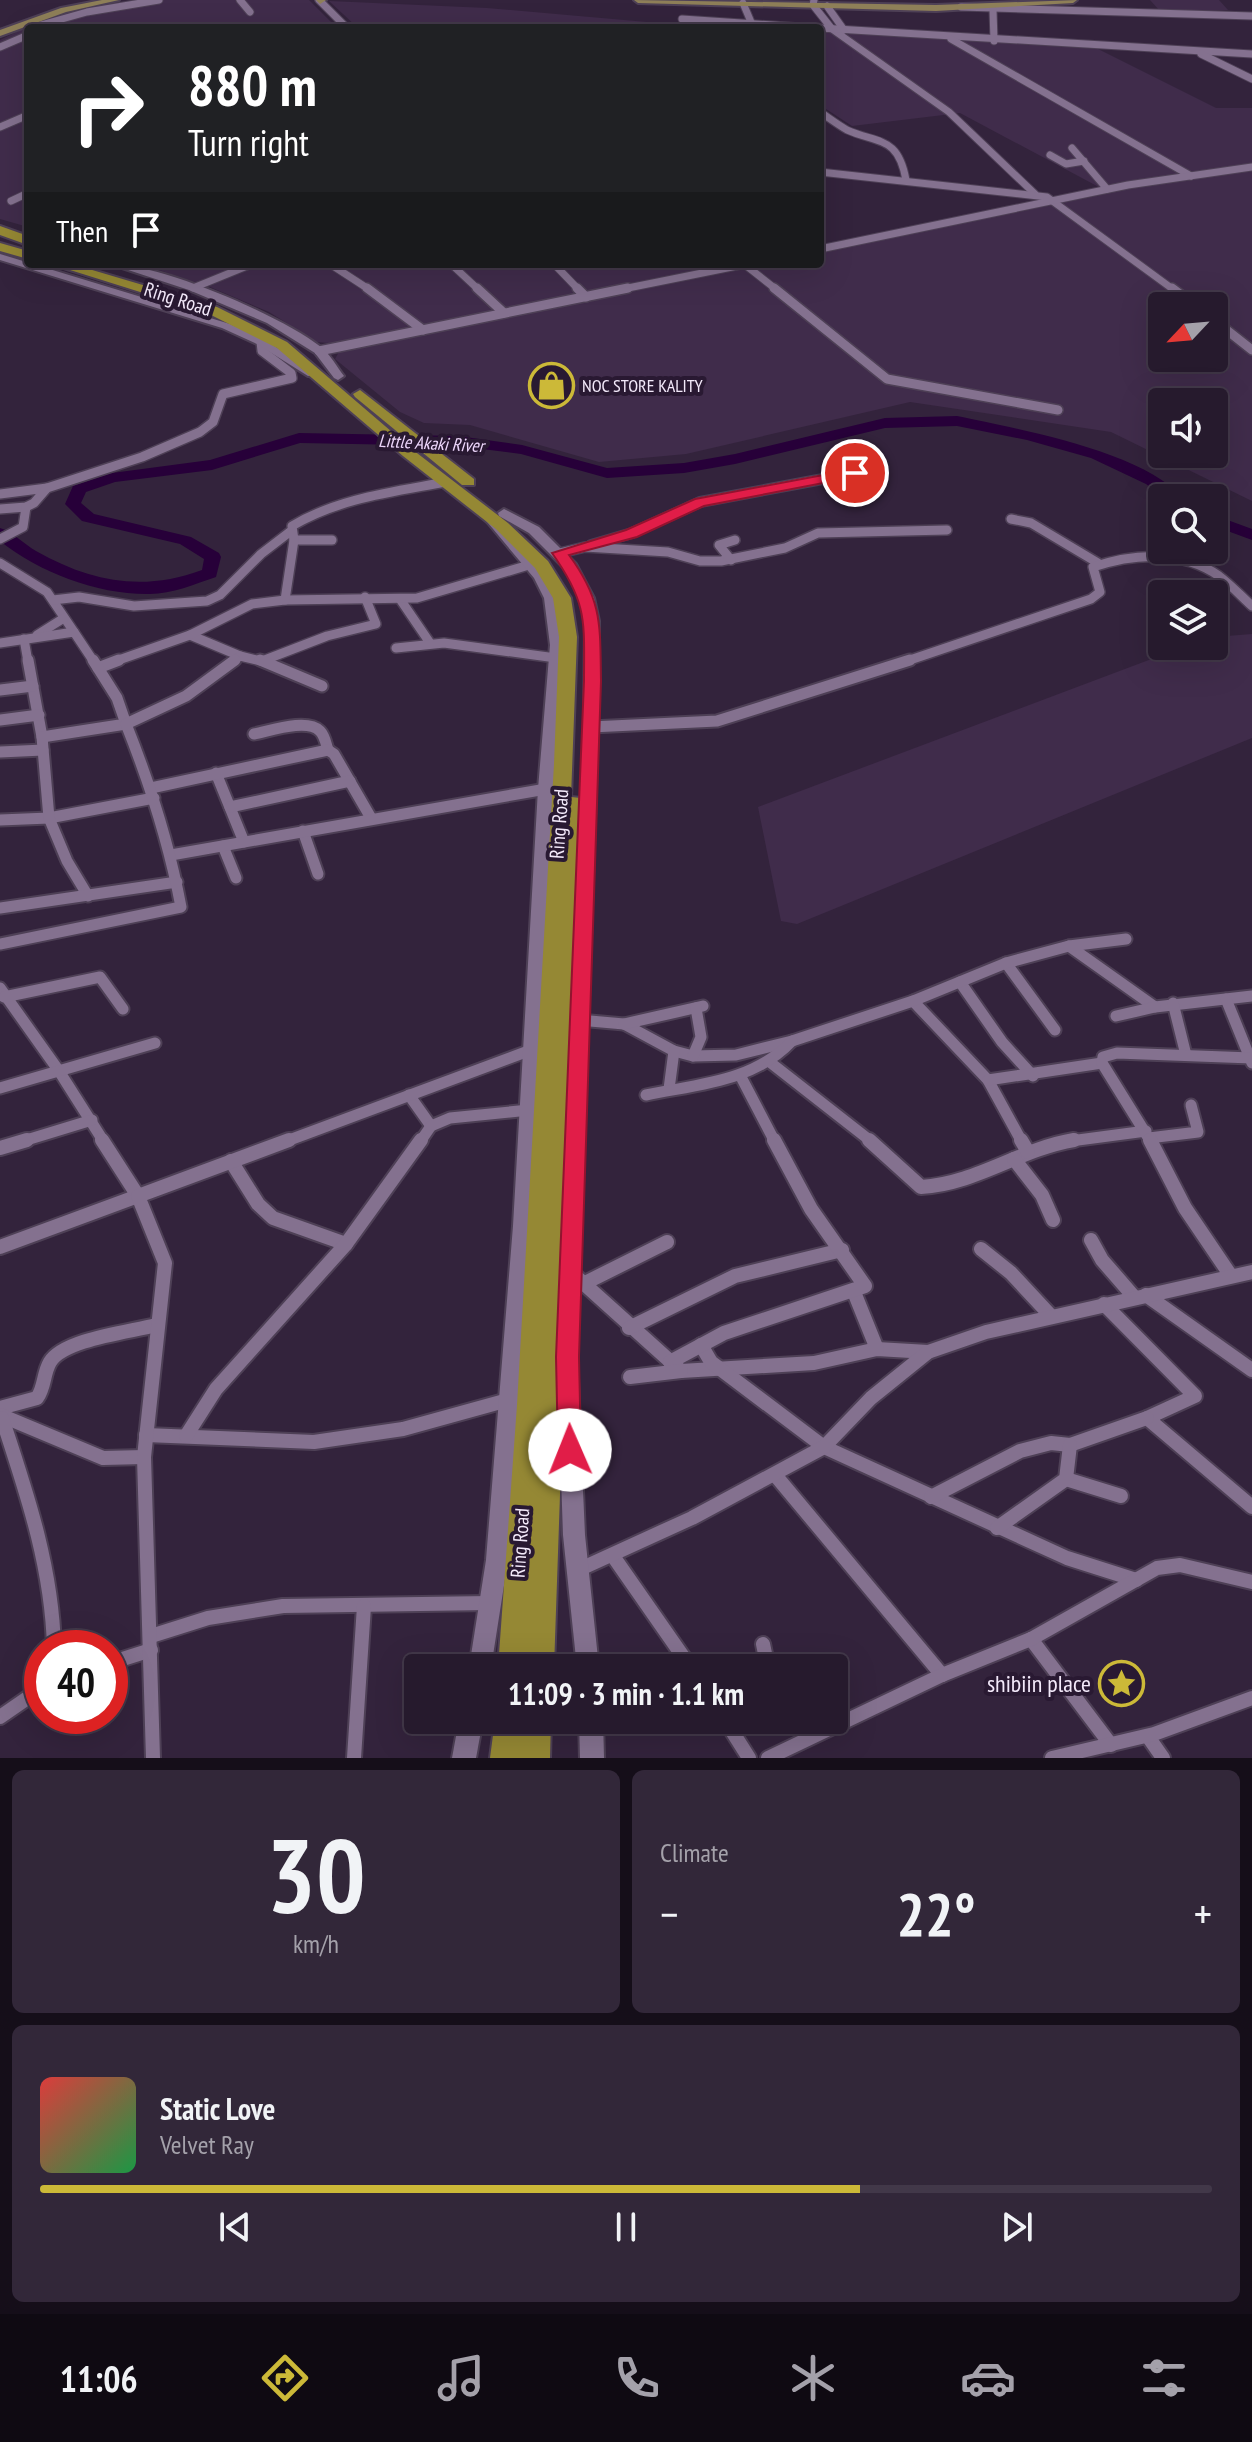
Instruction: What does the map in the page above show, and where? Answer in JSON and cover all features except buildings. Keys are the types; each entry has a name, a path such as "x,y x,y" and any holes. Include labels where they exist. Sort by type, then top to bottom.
{"highway":[{"path":"0,230 24,238"},
{"path":"0,239 24,247"},
{"path":"0,247 24,254"},
{"name":"Ring Road","path":"72,268 185,300 236,319 332,378 427,448 496,515 563,573 575,601 581,633 540,1654"},
{"name":"Ring Road","path":"98,268 243,315 292,342 408,453 496,515 555,583 562,598 568,637 530,1405 513,1654"},
{"path":"109,268 137,279"},
{"path":"505,1758 508,1734"},
{"path":"535,1758 536,1734"}],"main road":[{"path":"0,24 115,0"},
{"path":"638,0 936,8 954,2"},
{"path":"845,0 1013,5 1073,0"},
{"path":"26,24 83,6"},
{"path":"0,33 24,25"}],"street":[{"path":"43,24 83,6 159,0"},
{"path":"240,0 250,12"},
{"path":"320,0 343,24"},
{"path":"954,2 993,10 1252,16"},
{"path":"743,3 751,22"},
{"path":"813,3 832,29 949,112 1035,194"},
{"path":"827,6 844,30"},
{"path":"993,10 994,41"},
{"path":"689,24 682,19 774,24"},
{"path":"824,28 994,41 1252,54"},
{"path":"10,29 24,31"},
{"path":"0,47 24,33"},
{"path":"947,37 1191,176"},
{"path":"1197,52 1252,79"},
{"path":"824,115 848,130 882,139 903,163 906,180"},
{"path":"0,127 24,117"},
{"path":"1072,148 1107,189"},
{"path":"1050,155 1066,164 1084,161"},
{"path":"824,248 1107,189 1252,167"},
{"path":"824,172 906,180 980,192 1035,194 1054,202 1177,292"},
{"path":"11,201 24,195"},
{"path":"0,257 24,264"},
{"path":"37,268 203,318 261,342 332,378"},
{"path":"128,268 193,288 271,321 319,351 332,378"},
{"path":"193,288 242,268"},
{"path":"336,268 423,330"},
{"path":"455,268 504,313"},
{"path":"558,268 586,297"},
{"path":"319,351 726,268"},
{"path":"750,268 887,379 1058,410"},
{"path":"1228,331 1252,350"},
{"path":"0,494 47,488 142,457 200,432 213,422 223,394 292,378 291,373 262,351 261,342"},
{"path":"560,553 632,533 700,502 855,473"},
{"path":"285,600 292,526 298,521 339,505 446,482"},
{"path":"0,509 26,507 34,503 47,488"},
{"path":"0,539 23,527 26,507"},
{"path":"496,515 534,530 560,553 580,581 592,621 591,727 579,1020 577,1278 568,1388 578,1570 587,1654"},
{"path":"482,1654 497,1560 529,1110 556,658 551,598 496,515"},
{"path":"1011,519 1031,523 1098,563"},
{"path":"585,547 660,551 700,561 731,560 785,548 818,533 947,530"},
{"path":"53,600 79,597 146,606 207,601 220,595 261,554 293,535 332,540"},
{"path":"731,560 719,545 735,540"},
{"path":"591,727 717,721 852,680 1091,599 1100,592 1093,567 1098,563 1151,554 1169,555 1218,575 1252,606"},
{"path":"0,563 38,585 53,600 117,698 152,793 171,855 181,902 180,908 0,944"},
{"path":"98,668 190,635 252,604 365,597 400,599 457,588 529,565"},
{"path":"262,661 327,636 376,624 365,597"},
{"path":"400,599 430,643"},
{"path":"29,638 64,618"},
{"path":"0,643 74,632"},
{"path":"190,635 322,686"},
{"path":"29,638 49,818 67,861 88,896"},
{"path":"396,648 430,643 556,658"},
{"path":"42,737 126,724 157,714 203,688 240,656"},
{"path":"0,690 33,686"},
{"path":"0,720 39,715"},
{"path":"254,734 302,726 317,728 371,818"},
{"path":"0,752 43,750"},
{"path":"0,820 49,818 152,793 216,773 328,750"},
{"path":"216,773 244,842"},
{"path":"230,807 350,781"},
{"path":"171,855 546,789"},
{"path":"303,831 318,874"},
{"path":"223,846 236,878"},
{"path":"0,908 177,882"},
{"path":"624,1024 674,1051 693,1056 736,1055 792,1041 913,1001 1006,963 1069,946 1126,939"},
{"path":"1069,946 1155,1007"},
{"path":"1006,963 1055,1030"},
{"path":"123,1009 100,977 3,994 92,1120 138,1196 165,1263 144,1457 153,1758"},
{"path":"960,982 1002,1042 1033,1076"},
{"path":"1116,1016 1173,1003 1252,996"},
{"path":"1226,999 1251,1060 1117,1053 1103,1057 1102,1063 1147,1135 1185,1208 1231,1276"},
{"path":"913,1001 988,1080 1028,1152"},
{"path":"1173,1003 1186,1055"},
{"path":"579,1020 624,1024 699,1007 701,1037 693,1056"},
{"path":"646,1095 740,1075 771,1063 792,1041"},
{"path":"0,1088 155,1043"},
{"path":"0,1247 531,1050"},
{"path":"669,1089 674,1051"},
{"path":"771,1063 876,1145 921,1187 977,1177 1028,1152 1055,1144 1198,1132 1191,1105"},
{"path":"988,1080 1033,1076 1102,1063"},
{"path":"675,1366 701,1345 724,1333 865,1286 797,1186 754,1096 740,1075"},
{"path":"409,1095 431,1126"},
{"path":"186,1436 216,1389 346,1244 431,1126 450,1118 529,1110"},
{"path":"0,1148 92,1120"},
{"path":"1014,1159 1042,1195 1053,1220"},
{"path":"231,1161 258,1204 273,1218 346,1244"},
{"path":"1091,1240 1102,1260 1141,1296 1252,1370"},
{"path":"577,1278 667,1242"},
{"path":"981,1249 1011,1273 1051,1316"},
{"path":"629,1328 735,1276 842,1250"},
{"path":"578,1570 776,1476 824,1447 871,1398 928,1352 986,1332 1252,1272"},
{"path":"577,1278 629,1328 675,1366"},
{"path":"854,1292 877,1349"},
{"path":"931,1497 1020,1451 1051,1443 1070,1445 1147,1418 1195,1396 1104,1304"},
{"path":"1,1413 37,1398 45,1385 47,1367 59,1353 156,1325"},
{"path":"701,1345 711,1362 824,1447 1067,1558 1136,1580"},
{"path":"630,1377 675,1366 721,1369 814,1363 877,1349 928,1352"},
{"path":"146,1435 314,1442 403,1429 508,1400"},
{"path":"1,1413 103,1458 144,1457"},
{"path":"1,1413 44,1543 55,1630"},
{"path":"1147,1418 1252,1507"},
{"path":"997,1528 1066,1479 1070,1445"},
{"path":"776,1476 942,1675"},
{"path":"1066,1479 1121,1496"},
{"path":"613,1556 681,1654"},
{"path":"768,1758 942,1675 1031,1639 1157,1568 1180,1565 1250,1579"},
{"path":"128,1654 208,1618 259,1609 490,1603"},
{"path":"354,1758 364,1606"},
{"path":"1031,1639 1111,1745"},
{"path":"763,1644 765,1654"},
{"path":"1052,1758 1149,1738 1252,1698"},
{"path":"0,1717 24,1700"},
{"path":"464,1758 468,1734"},
{"path":"591,1734 592,1758"},
{"path":"734,1734 749,1758"},
{"path":"1149,1738 1163,1758"}],"shaded area":[{"path":"148,0 309,0 333,24 36,24"},
{"path":"1150,0 1219,0 1228,10 1160,11"},
{"path":"329,1 487,8 660,24 354,24"},
{"path":"24,28 24,226 0,219 0,40"},
{"path":"824,31 1098,49 1216,108 1252,108 1252,501 1228,489 1228,484 1217,484 1185,468 1228,468 1228,388 1148,388 1148,450 1111,432 910,402 686,454 599,462 470,425 424,423 400,412 335,359 339,352 328,343 317,342 269,312 210,287 153,268 824,268 824,252 1110,193 960,113 852,126 824,108"},
{"path":"1252,634 1252,738 797,924 781,921 758,807 1149,660 1228,660 1228,636"}],"waterway":[{"name":"Little Akaki River","path":"0,533 50,565 91,580 150,589 188,581 210,573 213,557 185,540 88,518 73,504 79,489 112,478 212,465 299,438 458,441 522,450 607,473 684,468 735,459 885,423 957,421 1030,436 1096,455 1156,484"},
{"name":"Little Akaki River","path":"1228,526 1252,535"}],"place":[{"name":"NOC STORE KALITY","path":"551,385"},
{"name":"shibiin place","path":"1122,1683"}],"route":[{"path":"570,1450 567,1357 591,727 592,621 580,581 560,553 632,533 700,502 855,473"}]}
